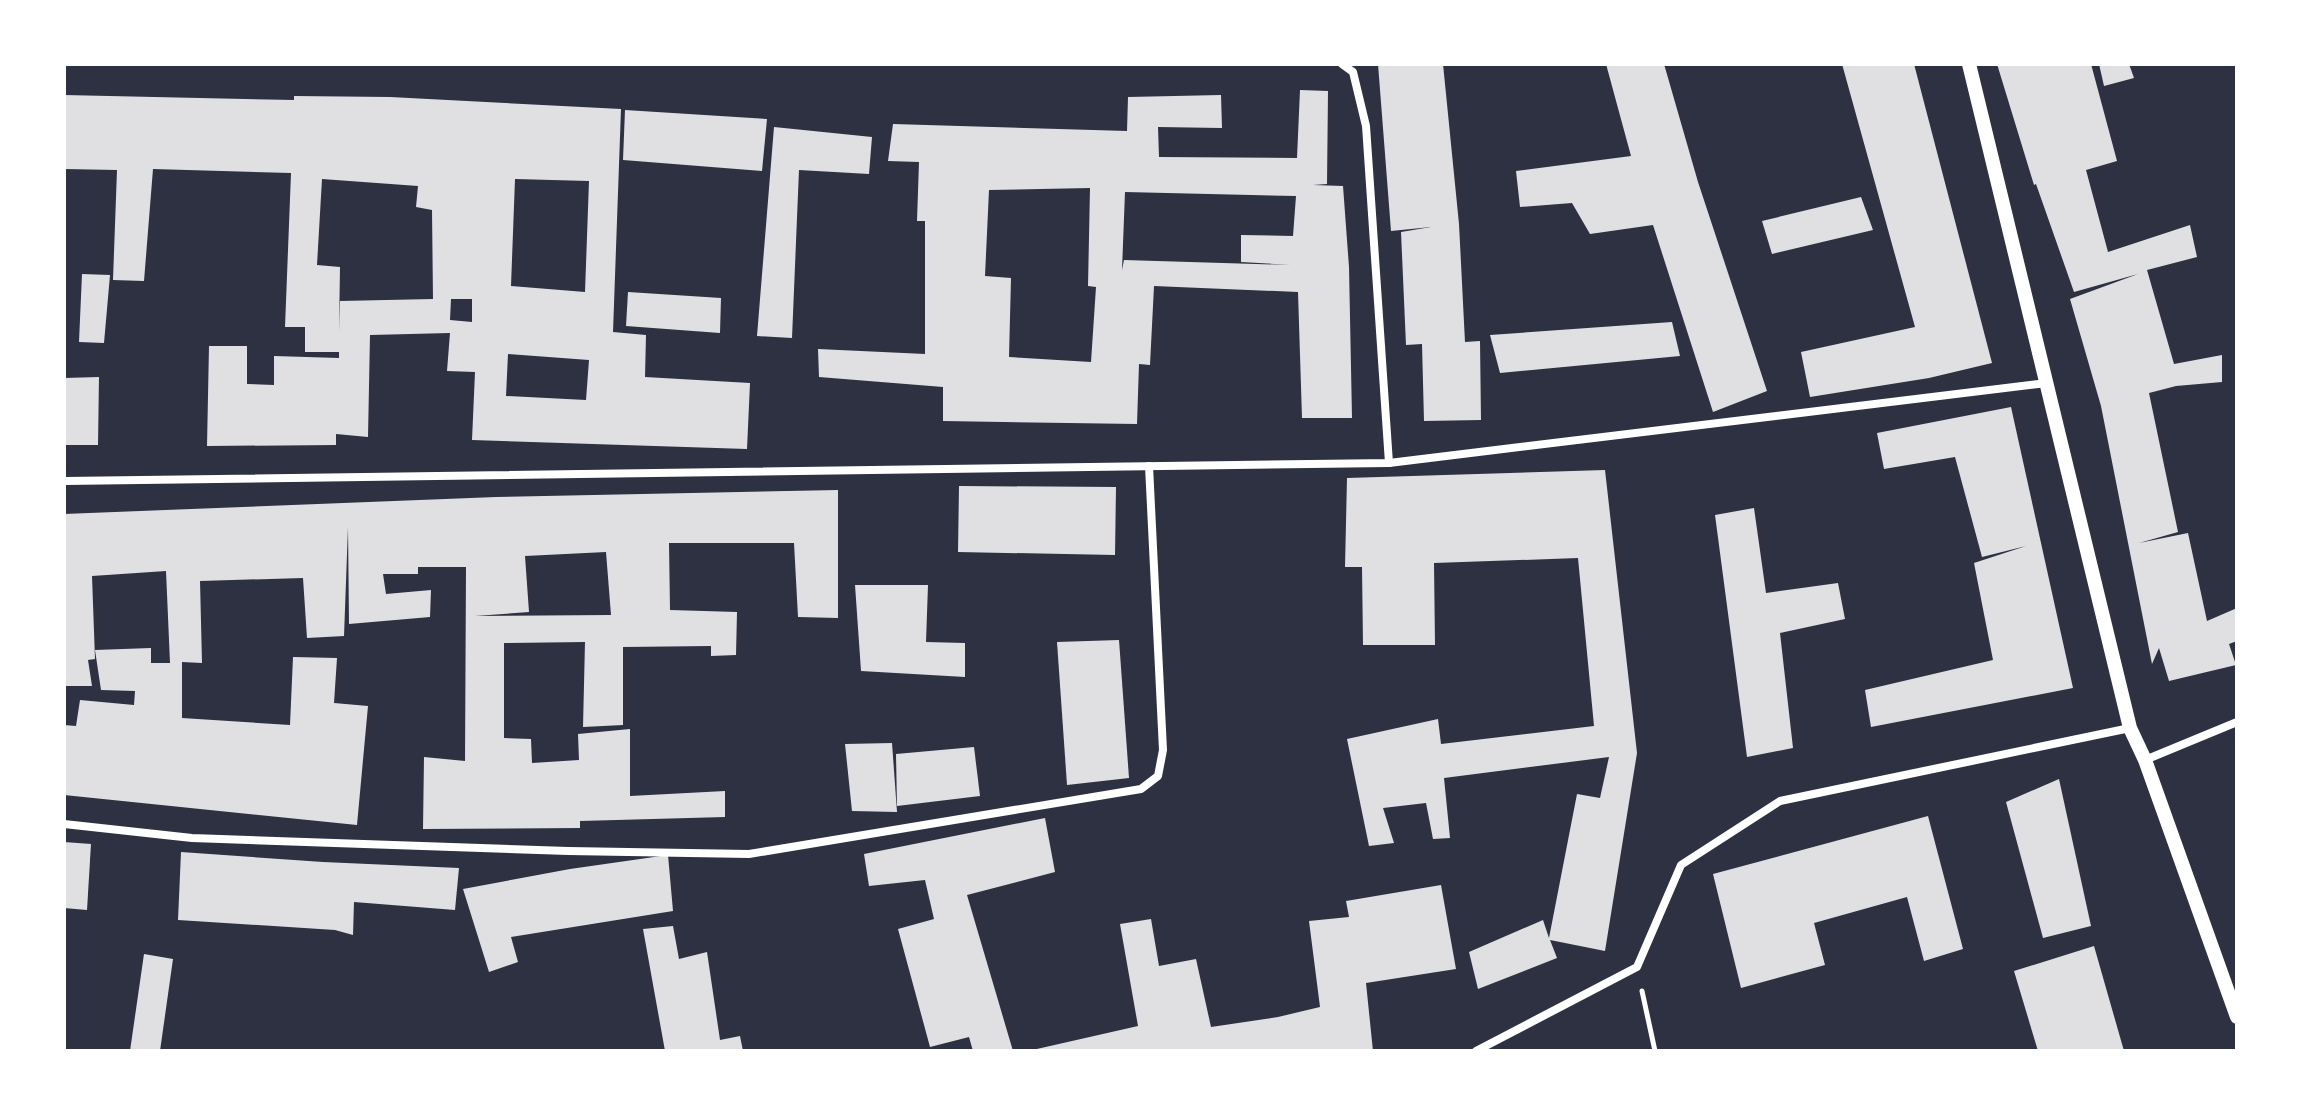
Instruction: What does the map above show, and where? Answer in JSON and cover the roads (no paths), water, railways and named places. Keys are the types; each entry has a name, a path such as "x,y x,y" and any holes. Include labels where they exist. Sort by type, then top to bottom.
{"street":[{"path":"1342,64 1353,72 1366,126 1389,463"},
{"path":"1969,64 2130,728 2145,760 2237,1017"},
{"path":"64,481 1389,463 2047,383"},
{"path":"64,824 192,838 552,851 749,854 1141,789 1158,776 1163,750 1149,466"},
{"path":"2145,760 2237,722"},
{"path":"1476,1051 1637,967 1681,865 1780,801 2130,728"}]}
